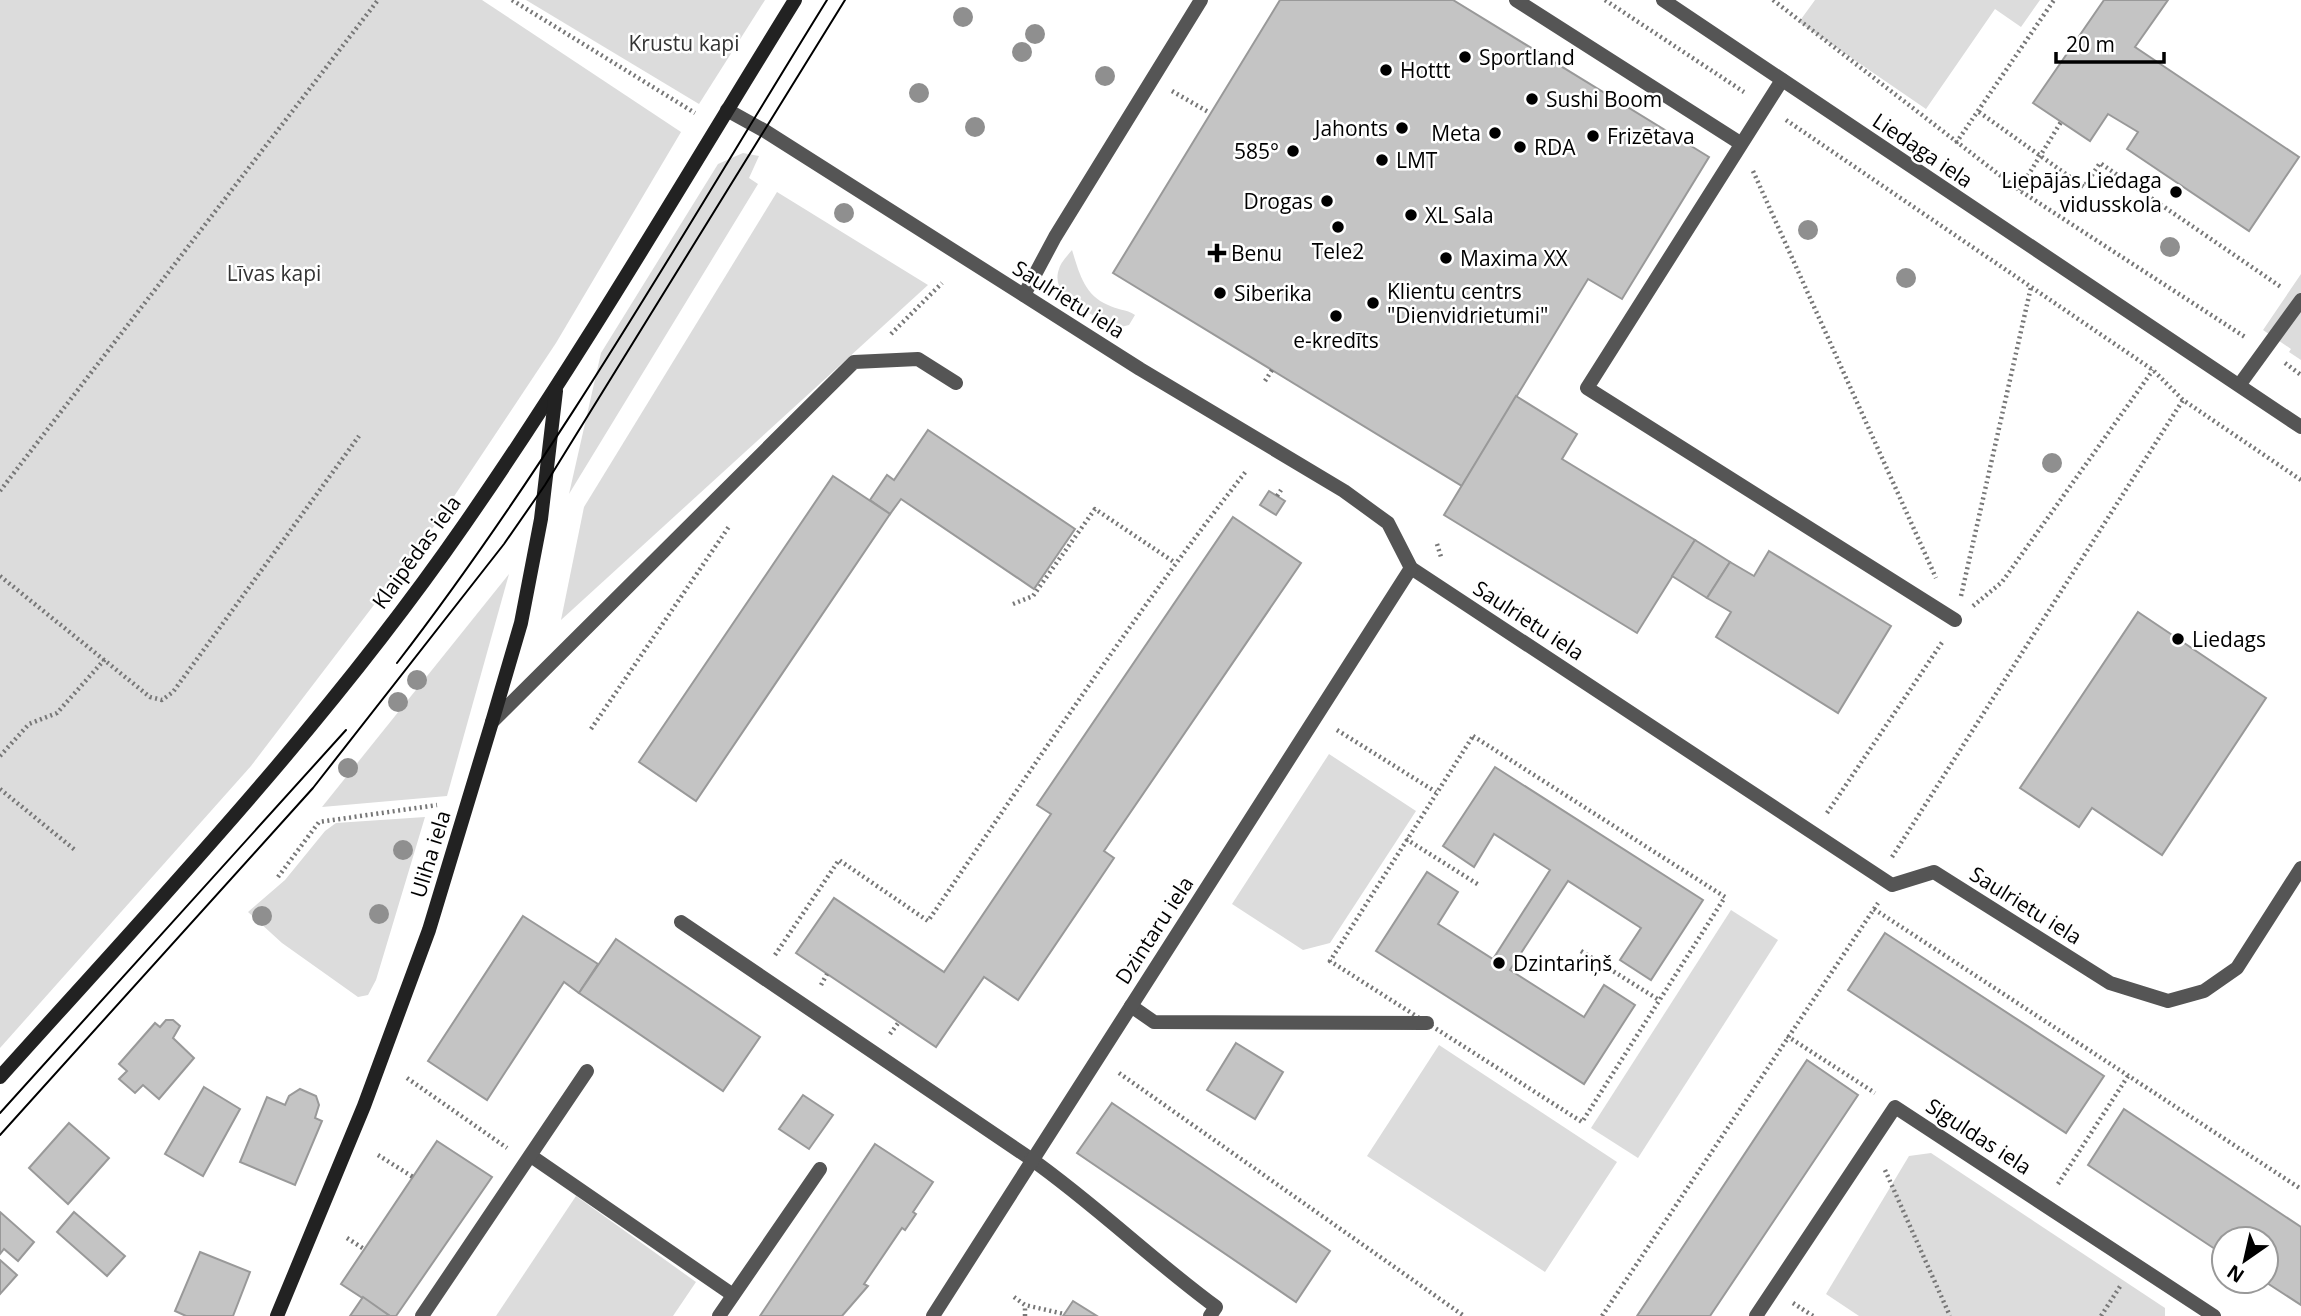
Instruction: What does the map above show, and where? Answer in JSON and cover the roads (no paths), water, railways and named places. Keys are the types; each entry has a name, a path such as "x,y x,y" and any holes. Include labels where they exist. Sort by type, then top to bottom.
{"main road":[{"name":"Klaipēdas iela","path":"0,1077 314,724 463,527 556,386 795,0"},
{"name":"Uliha iela","path":"277,1316 364,1106 429,930 492,722 521,623 539,532 556,386"}],"street":[{"path":"1024,295 1055,237 1200,0"},
{"path":"1516,0 1740,143"},
{"name":"Liedaga iela","path":"1663,0 2301,427"},
{"path":"1782,80 1587,388 1955,620"},
{"name":"Saulrietu iela","path":"727,110 765,131 1140,369 1344,491 1388,523 1411,568 1892,885 1934,872 2110,983 2168,1001 2204,991 2237,968 2301,868"},
{"path":"2240,384 2301,300"},
{"path":"492,722 854,362 918,359 956,383"},
{"name":"Dzintaru iela","path":"933,1316 1411,568"},
{"path":"681,922 1080,1194 1170,1273 1216,1307 1210,1316"},
{"path":"1131,1006 1154,1022 1427,1023"},
{"path":"422,1316 587,1071"},
{"name":"Siguldas iela","path":"1756,1316 1895,1107 2214,1316"},
{"path":"529,1159 733,1296"},
{"path":"719,1316 820,1169"}],"tram line":[{"path":"397,663 513,503 567,420 827,0"},
{"path":"0,1135 313,788 504,544 545,485 845,0"},
{"path":"0,1113 346,730"}],"place":[{"name":"Sportland","path":"1465,57"},
{"name":"Hottt","path":"1386,70"},
{"name":"Sushi Boom","path":"1532,99"},
{"name":"Jahonts","path":"1402,128"},
{"name":"Meta","path":"1495,133"},
{"name":"Frizētava","path":"1593,136"},
{"name":"RDA","path":"1520,147"},
{"name":"585°","path":"1293,151"},
{"name":"LMT","path":"1382,160"},
{"name":"Liepājas Liedaga vidusskola","path":"2176,192"},
{"name":"Drogas","path":"1327,201"},
{"name":"XL Sala","path":"1411,215"},
{"name":"Tele2","path":"1338,227"},
{"name":"Benu","path":"1217,253"},
{"name":"Maxima XX","path":"1446,258"},
{"name":"Siberika","path":"1220,293"},
{"name":"Klientu centrs \"Dienvidrietumi\"","path":"1373,303"},
{"name":"e-kredīts","path":"1336,316"},
{"name":"Liedags","path":"2178,639"},
{"name":"Dzintariņš","path":"1499,963"}],"park label":[{"name":"Krustu kapi","path":"684,43"},
{"name":"Līvas kapi","path":"274,273"}]}
